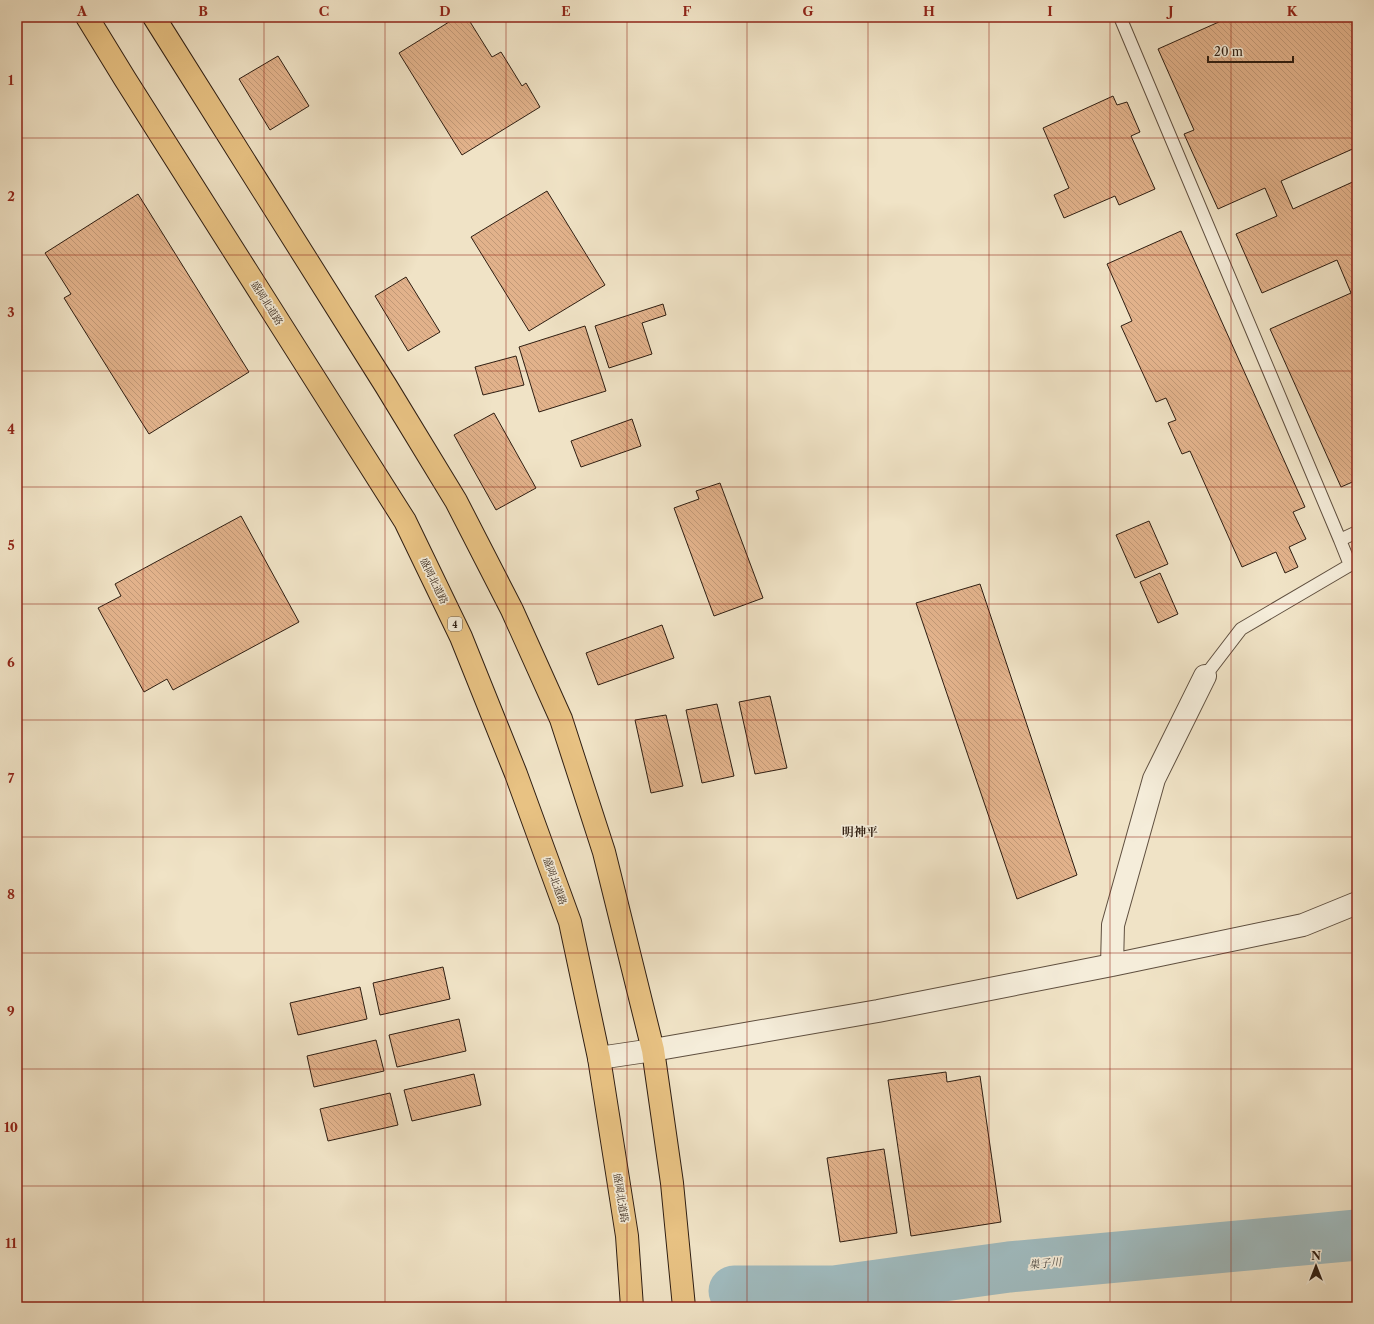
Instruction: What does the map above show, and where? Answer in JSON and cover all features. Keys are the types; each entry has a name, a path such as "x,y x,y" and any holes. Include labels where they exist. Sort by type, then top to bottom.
{"highway":[{"name":"盛岡北道路","path":"87,17 405,521 461,636 516,774 570,922 599,1058 627,1236 632,1307"},
{"path":"154,17 386,386 456,501 512,610 561,719 604,852 653,1050 672,1183 684,1307"}],"street":[{"path":"1112,965 1113,925 1154,779 1205,676"},
{"path":"599,1058 878,1011 1112,965 1304,925 1357,903"}],"lane":[{"path":"1120,17 1350,565 1241,629 1205,676"},
{"path":"1340,540 1357,532"}],"building":[{"path":"457,17 467,17 492,57 501,52 522,86 526,83 540,107 462,155 399,53"},
{"path":"1230,17 1357,17 1357,147 1281,181 1293,209 1357,180 1357,480 1341,487 1270,329 1351,293 1337,260 1262,293 1236,234 1277,216 1265,188 1218,209 1184,134 1194,130 1158,49"},
{"path":"278,56 309,106 270,130 239,79"},
{"path":"1113,96 1117,105 1127,102 1140,132 1131,136 1155,189 1119,205 1115,196 1064,218 1054,195 1069,188 1043,128"},
{"path":"547,191 605,285 529,331 471,237"},
{"path":"138,194 249,372 149,434 64,298 71,294 45,253"},
{"path":"1181,231 1305,507 1293,512 1306,539 1289,547 1298,567 1285,573 1276,552 1242,567 1190,451 1182,454 1168,423 1176,420 1166,398 1156,402 1121,326 1132,321 1107,264"},
{"path":"406,277 440,332 408,351 375,296"},
{"path":"663,304 666,315 642,323 652,354 609,368 595,326"},
{"path":"585,326 606,391 539,412 519,347"},
{"path":"516,356 524,385 483,395 475,367"},
{"path":"494,413 536,488 496,510 454,435"},
{"path":"632,419 641,446 581,467 571,441"},
{"path":"720,483 763,598 714,616 674,508 699,499 696,491"},
{"path":"241,516 299,622 173,690 167,679 144,692 98,608 121,596 115,584"},
{"path":"1149,521 1168,564 1135,578 1116,535"},
{"path":"1160,573 1178,614 1158,623 1140,582"},
{"path":"980,584 1077,875 1017,899 916,603"},
{"path":"662,625 674,658 598,685 586,653"},
{"path":"770,696 787,768 755,774 739,702"},
{"path":"717,704 734,776 702,783 686,710"},
{"path":"666,715 683,786 651,793 635,720"},
{"path":"443,967 450,999 380,1015 373,983"},
{"path":"360,987 367,1019 298,1035 290,1003"},
{"path":"459,1019 466,1051 397,1067 389,1035"},
{"path":"376,1040 384,1071 314,1087 307,1056"},
{"path":"946,1072 947,1082 980,1076 1001,1222 911,1236 888,1080"},
{"path":"474,1074 481,1105 412,1121 404,1090"},
{"path":"390,1093 398,1125 328,1141 320,1109"},
{"path":"884,1149 897,1233 840,1242 827,1158"}],"waterway":[{"name":"巣子川","path":"734,1291 834,1291 1009,1267 1357,1235"}],"district":[{"name":"明神平","path":"860,831"}]}
